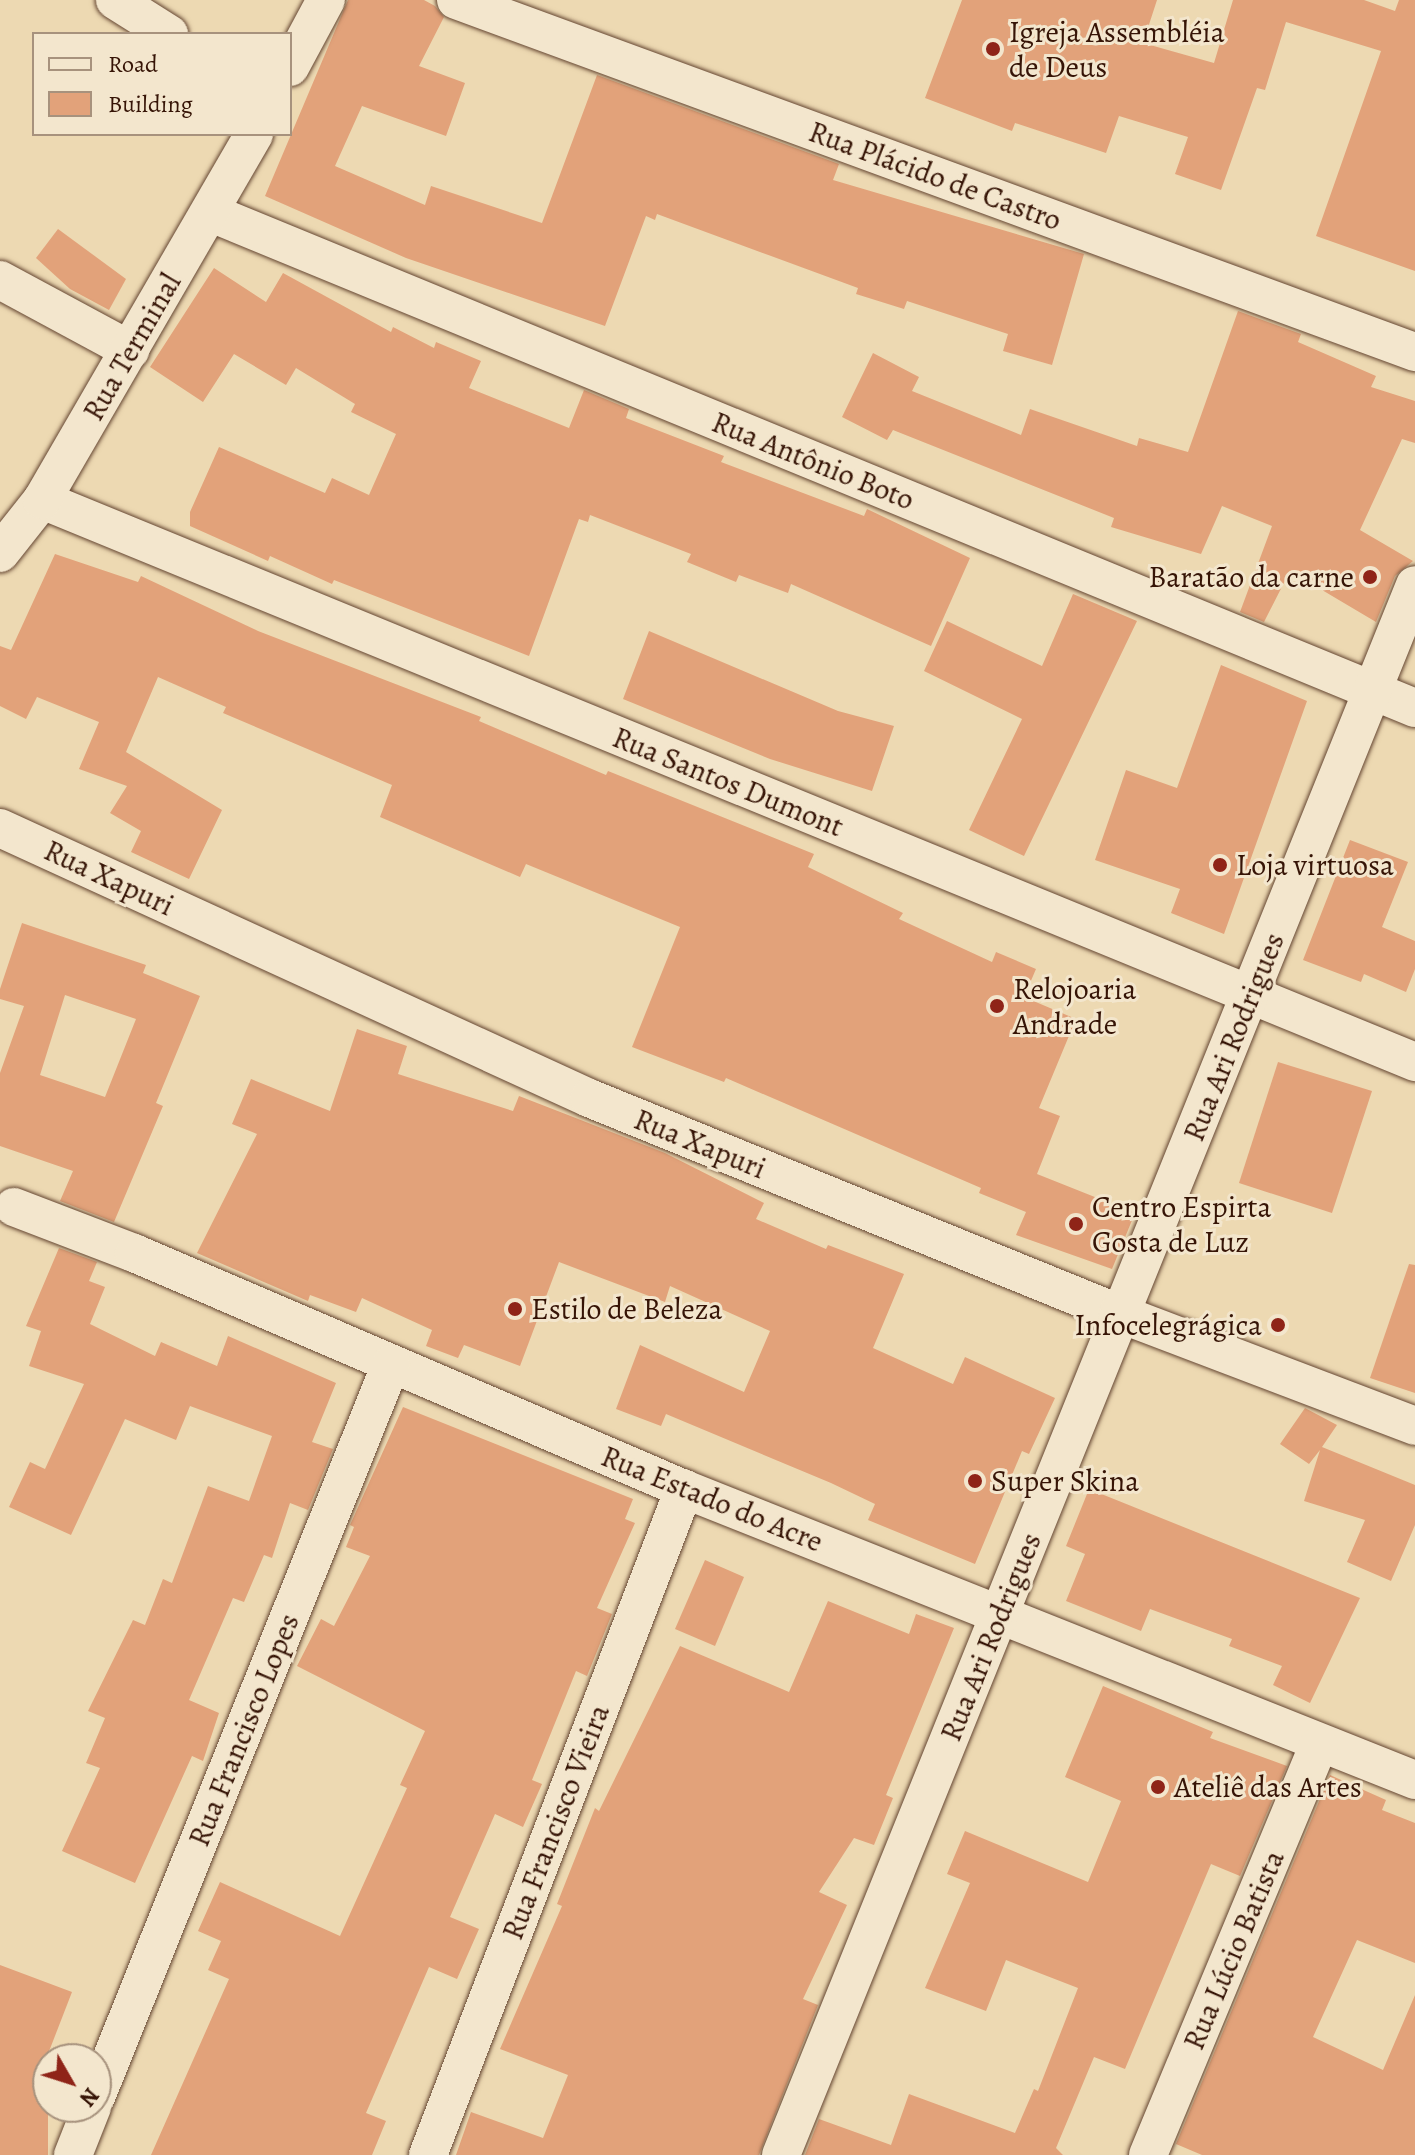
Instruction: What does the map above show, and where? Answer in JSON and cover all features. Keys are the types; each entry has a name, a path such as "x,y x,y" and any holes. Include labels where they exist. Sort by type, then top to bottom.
{"street":[{"path":"115,0 166,32"},
{"path":"292,63 326,0"},
{"name":"Rua Plácido de Castro","path":"456,0 1415,352"},
{"name":"Rua Terminal","path":"0,553 42,500 253,136"},
{"name":"Rua Antônio Boto","path":"211,213 1415,708"},
{"path":"0,280 130,350"},
{"name":"Rua Santos Dumont","path":"42,500 1415,1062"},
{"name":"Rua Ari Rodrigues","path":"781,2155 1002,1614 1118,1313 1252,996 1415,585"},
{"name":"Rua Xapuri","path":"0,828 589,1098 1118,1313 1415,1426"},
{"name":"Rua Estado do Acre","path":"14,1207 684,1489 1002,1614 1319,1745 1415,1780"},
{"name":"Rua Francisco Lopes","path":"112,2057 391,1364"},
{"name":"Rua Francisco Vieira","path":"428,2155 684,1489"},
{"name":"Rua Lúcio Batista","path":"1148,2155 1319,1745"},
{"path":"73,2155 86,2123"}],"building":[{"path":"348,0 424,0 435,6 444,17 419,66 465,83 446,136 362,106 335,166 425,205 431,186 542,223 597,75 839,164 833,180 1084,254 1052,365 1003,351 1008,334 907,301 904,309 856,294 858,288 657,214 655,220 646,216 605,326 406,258 265,196"},
{"path":"962,0 1157,0 1143,43 1214,63 1233,0 1364,0 1395,11 1399,0 1415,0 1415,271 1316,236 1381,51 1286,22 1265,90 1257,88 1221,190 1175,174 1188,137 1119,116 1106,153 1015,123 1012,131 925,98"},
{"path":"58,229 126,279 109,310 70,289 36,258"},
{"path":"214,268 266,302 283,273 391,332 393,327 434,348 436,342 481,361 469,388 569,428 584,390 629,409 626,418 724,456 721,462 864,516 867,509 970,558 931,646 791,584 788,593 739,575 736,582 687,562 691,554 590,515 588,522 579,519 529,656 334,580 332,584 270,556 268,561 190,526 190,512 219,447 325,493 332,478 369,495 396,434 351,412 355,404 296,368 286,385 234,354 203,402 150,367"},
{"path":"1238,311 1301,334 1298,342 1376,376 1371,387 1415,401 1415,443 1402,439 1360,530 1413,561 1395,576 1376,622 1290,571 1264,622 1240,612 1272,526 1222,506 1201,554 1111,527 1114,518 893,430 887,440 842,417 873,353 919,377 912,391 1021,435 1030,409 1137,446 1139,438 1188,452"},
{"path":"55,554 138,582 141,576 258,631 481,717 479,721 606,775 608,771 814,854 808,867 903,913 899,919 992,962 996,952 1036,969 1024,997 1076,1019 1039,1108 1060,1116 1037,1174 1135,1213 1112,1269 1016,1235 1026,1212 979,1193 981,1188 726,1078 724,1082 632,1047 680,927 526,864 520,877 380,817 392,785 223,713 226,707 158,677 126,752 222,810 189,879 131,852 141,831 110,813 127,786 79,769 99,722 37,697 26,719 0,706 0,646 11,650"},
{"path":"1073,594 1137,621 1024,856 969,830 1022,719 924,671 947,621 1042,666"},
{"path":"649,631 838,711 894,726 872,791 770,759 623,699"},
{"path":"1221,665 1307,701 1224,934 1171,913 1180,889 1095,860 1126,770 1177,788"},
{"path":"1350,840 1408,862 1382,927 1415,941 1415,969 1406,992 1364,974 1361,982 1303,960"},
{"path":"22,923 146,965 143,973 200,996 156,1103 163,1106 114,1222 60,1201 73,1171 0,1146 0,1073 24,1006 0,999 0,989","holes":["65,995 136,1019 105,1097 40,1075"]},
{"path":"357,1029 407,1046 398,1074 513,1111 519,1096 665,1153 764,1203 756,1219 826,1249 828,1245 904,1274 873,1348 953,1384 965,1357 1055,1398 1029,1454 1022,1451 975,1564 868,1520 875,1504 831,1483 666,1414 661,1426 616,1409 640,1345 744,1392 770,1331 670,1286 665,1302 559,1262 520,1366 464,1345 458,1358 426,1346 432,1330 362,1298 356,1312 310,1295 308,1301 197,1253 257,1134 232,1124 251,1079 330,1111"},
{"path":"1278,1062 1372,1091 1332,1213 1239,1183"},
{"path":"59,1248 97,1262 89,1281 105,1287 90,1324 155,1356 161,1342 217,1366 228,1336 336,1383 312,1442 333,1449 308,1510 290,1503 272,1558 264,1555 244,1602 233,1598 189,1700 219,1713 203,1761 192,1756 135,1883 62,1851 100,1768 86,1763 105,1718 88,1711 133,1620 145,1625 163,1579 172,1583 208,1486 249,1501 272,1436 190,1406 176,1440 125,1419 71,1535 9,1507 30,1462 45,1469 84,1384 29,1366 41,1331 26,1326"},
{"path":"1409,1264 1415,1265 1415,1393 1370,1378"},
{"path":"403,1407 633,1499 625,1519 635,1523 597,1608 612,1614 587,1676 576,1671 532,1780 542,1784 523,1827 495,1814 450,1917 479,1929 457,1979 429,1967 366,2113 386,2121 372,2155 151,2155 229,1979 208,1970 221,1941 198,1931 220,1882 340,1936 407,1788 400,1785 425,1731 297,1666 321,1619 334,1626 370,1556 346,1547 354,1527 350,1525"},
{"path":"1305,1408 1337,1425 1322,1447 1415,1485 1415,1525 1391,1581 1347,1562 1365,1520 1304,1501 1320,1450 1309,1464 1280,1444"},
{"path":"1089,1489 1360,1598 1310,1703 1273,1685 1282,1666 1229,1646 1232,1639 1150,1609 1141,1631 1066,1601 1085,1554 1066,1546"},
{"path":"705,1560 744,1577 715,1646 675,1629"},
{"path":"828,1601 909,1634 916,1614 954,1628 886,1795 893,1798 874,1845 854,1838 819,1892 847,1905 803,1999 818,2005 759,2155 456,2155 471,2112 543,2138 568,2075 500,2049 562,1906 557,1904 595,1808 599,1811 680,1646 789,1692"},
{"path":"1103,1686 1213,1732 1210,1738 1287,1766 1240,1876 1211,1864 1125,2069 1094,2057 1056,2148 1063,2155 805,2155 819,2119 891,2145 909,2094 1015,2133 1034,2089 1038,2091 1078,1988 1006,1960 986,2011 925,1988 970,1883 947,1874 965,1831 1088,1882 1121,1801 1065,1777"},
{"path":"1330,1775 1386,1800 1382,1810 1415,1823 1415,1963 1357,1940 1313,2037 1383,2070 1415,1995 1415,2155 1202,2155 1176,2144"},
{"path":"0,1965 72,1992 52,2043 32,2043 32,2123 48,2123 48,2155 0,2155"}],"place":[{"name":"Igreja Assembléia de Deus","path":"993,49"},
{"name":"Baratão da carne","path":"1370,577"},
{"name":"Loja virtuosa","path":"1220,865"},
{"name":"Relojoaria Andrade","path":"997,1006"},
{"name":"Centro Espirta Gosta de Luz","path":"1076,1224"},
{"name":"Estilo de Beleza","path":"515,1309"},
{"name":"Infocelegrágica","path":"1278,1325"},
{"name":"Super Skina","path":"975,1481"},
{"name":"Ateliê das Artes","path":"1158,1787"}]}
